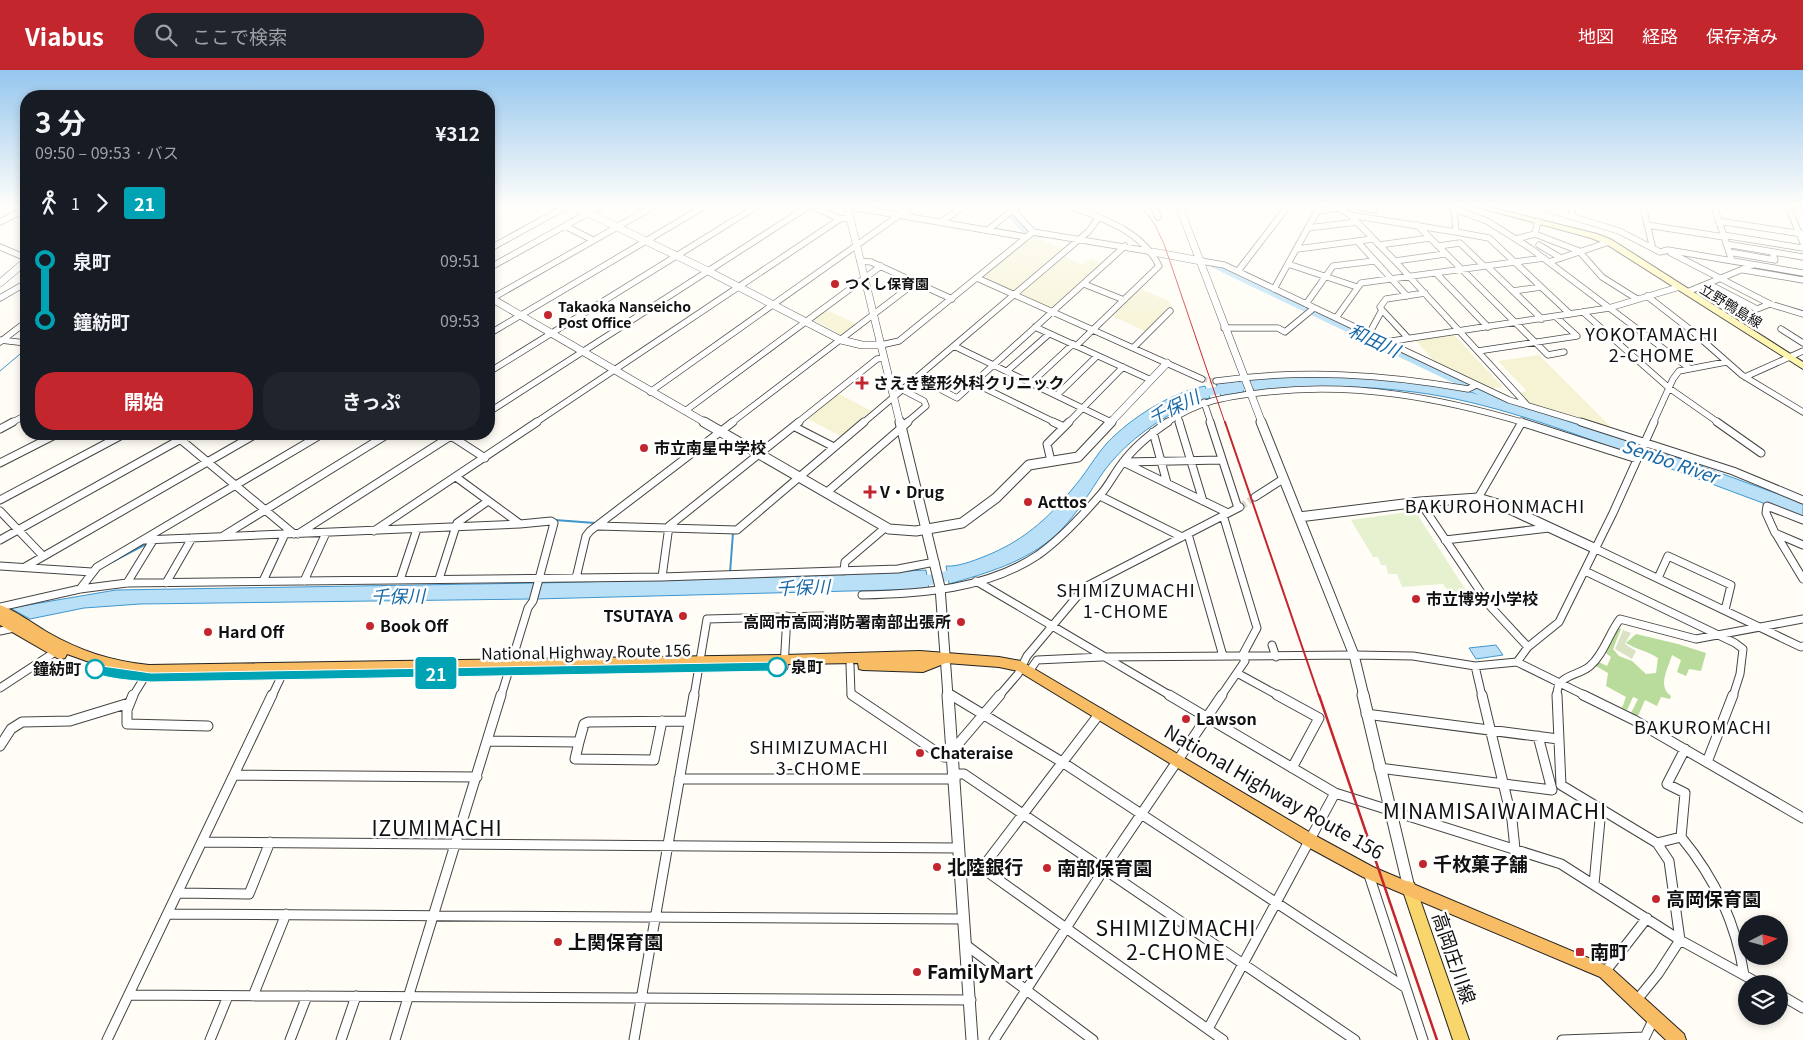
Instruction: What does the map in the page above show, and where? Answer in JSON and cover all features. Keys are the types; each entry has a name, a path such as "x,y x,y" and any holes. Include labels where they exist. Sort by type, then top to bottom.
{"highway":[{"name":"National Highway Route 156","path":"0,608 12,627"},
{"name":"National Highway Route 156","path":"0,619 12,627 59,650 79,664 101,671 282,675 510,668"},
{"name":"National Highway Route 156","path":"784,664 920,656 945,660 999,662 1025,668 1312,841 1368,872 1605,972 1678,1040"},
{"name":"National Highway Route 156","path":"147,673 784,664 923,666 945,660"}],"main road":[{"name":"立野鴨島線","path":"1623,251 1803,366"},
{"name":"高岡庄川線","path":"1408,888 1461,1040"}],"street":[{"path":"8,251 20,256"},
{"path":"495,265 519,251"},
{"path":"495,295 573,251"},
{"path":"495,331 629,251"},
{"path":"667,251 841,340 862,345 881,345 899,341 1009,251"},
{"path":"495,368 685,251"},
{"path":"495,408 739,251"},
{"path":"374,531 792,251"},
{"path":"650,392 846,251"},
{"path":"858,251 927,529 940,589 955,776 958,848 971,1000 972,1040"},
{"path":"601,524 737,530 1065,251"},
{"path":"917,378 957,398 1119,251"},
{"path":"1147,251 1201,261 1211,261 1238,271 1306,304 1312,310 1336,318 1474,387 1509,400 1733,471 1803,500"},
{"path":"1197,251 1243,378 1354,655 1366,714 1408,888"},
{"path":"1238,271 1253,251"},
{"path":"1274,289 1296,251"},
{"path":"1366,251 1407,296"},
{"path":"1385,251 1527,405"},
{"path":"1443,251 1548,355 1564,352"},
{"path":"1469,251 1542,319"},
{"path":"1503,251 1570,314"},
{"path":"1535,251 1689,368"},
{"path":"1550,251 1561,258"},
{"path":"1549,262 1578,251"},
{"path":"1579,251 1602,277 1637,299"},
{"path":"1668,251 1770,304 1803,314"},
{"path":"1674,251 1803,273"},
{"path":"1768,251 1803,257"},
{"path":"1031,383 1160,266 1153,252"},
{"path":"1732,261 1729,252 1775,260 1772,252"},
{"path":"1395,261 1445,254"},
{"path":"1336,318 1361,283 1544,258"},
{"path":"860,261 871,262 881,266 952,299"},
{"path":"1306,304 1333,266 1374,261"},
{"path":"1288,264 1357,287"},
{"path":"0,283 20,265"},
{"path":"1686,292 1755,265"},
{"path":"685,411 881,266"},
{"path":"1743,270 1803,280"},
{"path":"1436,273 1488,326"},
{"path":"977,278 1202,379"},
{"path":"576,578 586,536 916,282"},
{"path":"1084,284 1124,300"},
{"path":"1708,284 1757,309 1770,304"},
{"path":"0,298 20,286"},
{"path":"1513,291 1541,287"},
{"path":"1384,342 1609,308 1679,287"},
{"path":"1408,338 1380,307 1386,299 1425,293"},
{"path":"1647,296 1692,330 1745,377 1803,412"},
{"path":"495,301 886,527 902,532 962,523 996,498 1029,465 1078,457 1167,363"},
{"path":"1224,328 1278,328 1285,332 1312,310"},
{"path":"1368,334 1382,310"},
{"path":"1134,347 1170,311"},
{"path":"1583,312 1669,388 1760,453"},
{"path":"1478,351 1577,336 1556,317"},
{"path":"1,341 20,327"},
{"path":"1035,328 1151,380"},
{"path":"1781,329 1803,343"},
{"path":"1007,371 1049,334"},
{"path":"1,341 20,343"},
{"path":"954,346 1111,422"},
{"path":"1745,377 1803,351"},
{"path":"1057,395 1097,356"},
{"path":"662,577 669,527 877,359 884,358"},
{"path":"1517,662 1528,647 1559,622 1596,549 1669,388 1679,371 1726,362"},
{"path":"1050,461 1047,444 1123,367"},
{"path":"1216,381 1300,372 1365,373 1474,387"},
{"path":"974,383 1064,427"},
{"path":"862,595 895,595 940,589 1005,572 1030,560 1056,540 1100,496 1123,462 1153,432 1204,402 1249,393 1302,388 1369,390 1466,405 1638,458"},
{"path":"826,492 926,406 924,401 903,390"},
{"path":"1025,668 1027,656 1085,588 1239,507 1204,402"},
{"path":"1178,417 1203,501"},
{"path":"0,428 20,418"},
{"path":"1478,498 1522,422"},
{"path":"794,427 834,448"},
{"path":"1153,432 1167,483"},
{"path":"0,463 45,440"},
{"path":"0,500 113,440"},
{"path":"0,540 180,440 264,510 296,534"},
{"path":"24,567 246,440"},
{"path":"80,589 92,572 312,440"},
{"path":"221,537 378,440"},
{"path":"296,534 442,440"},
{"path":"460,440 485,458"},
{"path":"1123,462 1222,460"},
{"path":"1123,462 1203,501 1225,514 1257,628 1242,656"},
{"path":"456,477 520,524"},
{"path":"1255,498 1284,479"},
{"path":"1100,496 1185,536 1223,656"},
{"path":"1299,517 1420,502 1478,498 1501,505 1803,646"},
{"path":"440,579 457,523 488,501"},
{"path":"1420,502 1500,618 1528,647"},
{"path":"1803,520 1767,506 1766,513 1775,534 1803,579"},
{"path":"0,511 43,556"},
{"path":"144,540 456,528 551,521 554,523 533,601 528,608 395,1040"},
{"path":"844,571 846,562 886,527"},
{"path":"1446,540 1550,528"},
{"path":"400,580 417,529"},
{"path":"304,581 326,533"},
{"path":"263,581 285,534"},
{"path":"1775,534 1803,545"},
{"path":"166,583 192,538"},
{"path":"127,583 154,539"},
{"path":"1658,578 1668,556 1731,584 1724,610"},
{"path":"0,608 80,589 127,583 440,579 539,580 898,569 935,564"},
{"path":"0,566 92,572"},
{"path":"1585,570 1735,643 1743,649 1744,656 1707,762"},
{"path":"976,581 1335,793 1388,808 1561,864 1680,940 1744,975"},
{"path":"784,664 787,616"},
{"path":"634,1040 707,618 824,616"},
{"path":"1636,1001 1658,974 1680,940 1668,861 1657,843 1561,785 1557,691 1560,683 1568,674 1590,666 1620,618 1696,639 1784,621 1803,619"},
{"path":"1272,645 1276,657"},
{"path":"0,688 59,650"},
{"path":"850,665 851,694 944,757 953,754 982,714 1018,674 1037,660 1102,657 1354,655 1413,656 1475,666 1517,662 1686,749 1803,818"},
{"path":"994,1040 1104,868 1245,661 1242,656"},
{"path":"1475,666 1512,820 1515,849"},
{"path":"147,673 129,703 125,715 126,724 208,726"},
{"path":"1237,673 1319,718 1292,768"},
{"path":"107,1040 282,675"},
{"path":"948,693 1062,762 1141,816 1406,988"},
{"path":"0,746 11,730 22,722 70,721 129,703"},
{"path":"982,868 1100,713"},
{"path":"1366,714 1490,728 1558,740"},
{"path":"662,721 654,760 574,758 584,724 588,722 662,721 689,721"},
{"path":"1379,768 1552,790 1538,736"},
{"path":"488,741 579,742"},
{"path":"1686,749 1667,784 1685,793 1681,837 1701,862 1724,904 1739,945 1744,975"},
{"path":"679,779 955,776 964,774 1355,1040"},
{"path":"235,775 477,777"},
{"path":"1208,1029 1241,964 1312,841 1335,793"},
{"path":"1594,884 1601,809"},
{"path":"1657,843 1681,837"},
{"path":"203,842 958,848"},
{"path":"178,893 248,894 270,842"},
{"path":"961,870 982,868 1223,1040"},
{"path":"1368,872 1423,1040"},
{"path":"168,914 964,919"},
{"path":"253,996 286,914"},
{"path":"1605,972 1647,918"},
{"path":"966,945 1093,1040"},
{"path":"129,995 971,1000"},
{"path":"210,1040 228,996"},
{"path":"290,1040 307,996"},
{"path":"341,1040 356,996"},
{"path":"1788,999 1803,1008"},
{"path":"1562,1040 1644,1038 1654,1018"}],"shaded area":[{"path":"1015,251 1062,251 1013,292 980,279"},
{"path":"1063,256 1083,265 1092,258 1102,264 1051,309 1017,295"},
{"path":"1138,288 1169,301 1172,308 1147,332 1110,315"},
{"path":"825,309 857,324 842,335 811,319"},
{"path":"1454,335 1503,387 1489,389 1441,369 1416,341"},
{"path":"1539,355 1620,436 1528,406 1517,394 1527,391 1498,361"},
{"path":"837,393 872,411 841,436 806,418"}],"green space":[{"path":"1415,511 1474,603 1458,603 1443,584 1402,587 1397,574 1388,574 1386,565 1381,565 1378,557 1373,557 1351,520"},
{"path":"1616,627 1621,629 1613,649 1619,656 1632,661 1646,674 1656,673 1658,658 1626,643 1636,634 1706,653 1701,671 1689,669 1686,676 1677,672 1681,660 1672,655 1664,682 1667,692 1671,696 1670,699 1661,697 1657,706 1645,700 1638,716 1631,713 1638,699 1633,697 1627,710 1622,708 1626,697 1606,686 1608,673 1596,666 1597,661 1607,666 1611,657 1603,651"},
{"path":"1623,630 1631,633 1625,644 1636,651 1632,659 1615,649"}],"water":[{"path":"1366,377 1424,382 1486,396 1639,444 1633,455 1497,409 1442,396 1354,387 1314,387 1254,391 1250,379"},
{"path":"1239,380 1244,392 1221,396 1216,384"},
{"path":"1205,386 1210,398 1190,404 1161,420 1134,439 1118,454 1070,520 1056,535 1032,552 1006,566 949,584 946,566 960,565 983,557 1013,543 1026,534 1050,514 1082,477 1107,443 1128,424 1165,400"},
{"name":"Senbo River","path":"1648,447 1803,503 1803,518 1642,458"},
{"path":"926,570 929,589 535,599 540,583 811,576"},
{"path":"537,583 532,599 140,604 84,608 30,619 10,608 116,590"},
{"path":"1496,645 1503,655 1476,659 1469,648"}],"waterway":[{"name":"和田川","path":"1214,265 1512,406"},
{"path":"0,371 20,354"},
{"name":"千保川","path":"1192,395 1249,385 1269,384"},
{"path":"555,520 595,523"},
{"path":"730,573 733,533"},
{"path":"106,565 148,543"},
{"name":"千保川","path":"912,581 935,579 964,571"}],"tunnel":[{"path":"1202,379 1216,381"},
{"path":"1240,507 1255,497"}],"railway":[{"path":"1166,251 1225,423"},
{"path":"1225,422 1319,696"},
{"path":"1319,695 1437,1040"}],"bus line":[{"name":"21","path":"95,669 122,675 151,677 777,667"}],"place":[{"name":"つくし保育園","path":"835,284"},
{"name":"Takaoka Nanseicho Post Office","path":"548,315"},
{"name":"さえき整形外科クリニック","path":"862,383"},
{"name":"市立南星中学校","path":"644,448"},
{"name":"V・Drug","path":"870,492"},
{"name":"Acttos","path":"1028,502"},
{"name":"市立博労小学校","path":"1416,599"},
{"name":"TSUTAYA","path":"683,616"},
{"name":"高岡市高岡消防署南部出張所","path":"961,622"},
{"name":"Book Off","path":"370,626"},
{"name":"Hard Off","path":"208,632"},
{"name":"泉町","path":"777,667"},
{"name":"鐘紡町","path":"95,669"},
{"name":"Lawson","path":"1186,719"},
{"name":"Chateraise","path":"920,753"},
{"name":"千枚菓子舗","path":"1423,864"},
{"name":"北陸銀行","path":"937,867"},
{"name":"南部保育園","path":"1047,868"},
{"name":"高岡保育園","path":"1656,899"},
{"name":"上関保育園","path":"558,942"},
{"name":"南町","path":"1580,952"},
{"name":"FamilyMart","path":"917,972"}],"district":[{"name":"YOKOTAMACHI 2-CHOME","path":"1652,345"},
{"name":"BAKUROHONMACHI","path":"1495,507"},
{"name":"SHIMIZUMACHI 1-CHOME","path":"1126,601"},
{"name":"BAKUROMACHI","path":"1703,728"},
{"name":"SHIMIZUMACHI 3-CHOME","path":"819,758"},
{"name":"MINAMISAIWAIMACHI","path":"1495,812"},
{"name":"IZUMIMACHI","path":"437,829"},
{"name":"SHIMIZUMACHI 2-CHOME","path":"1176,941"}]}
